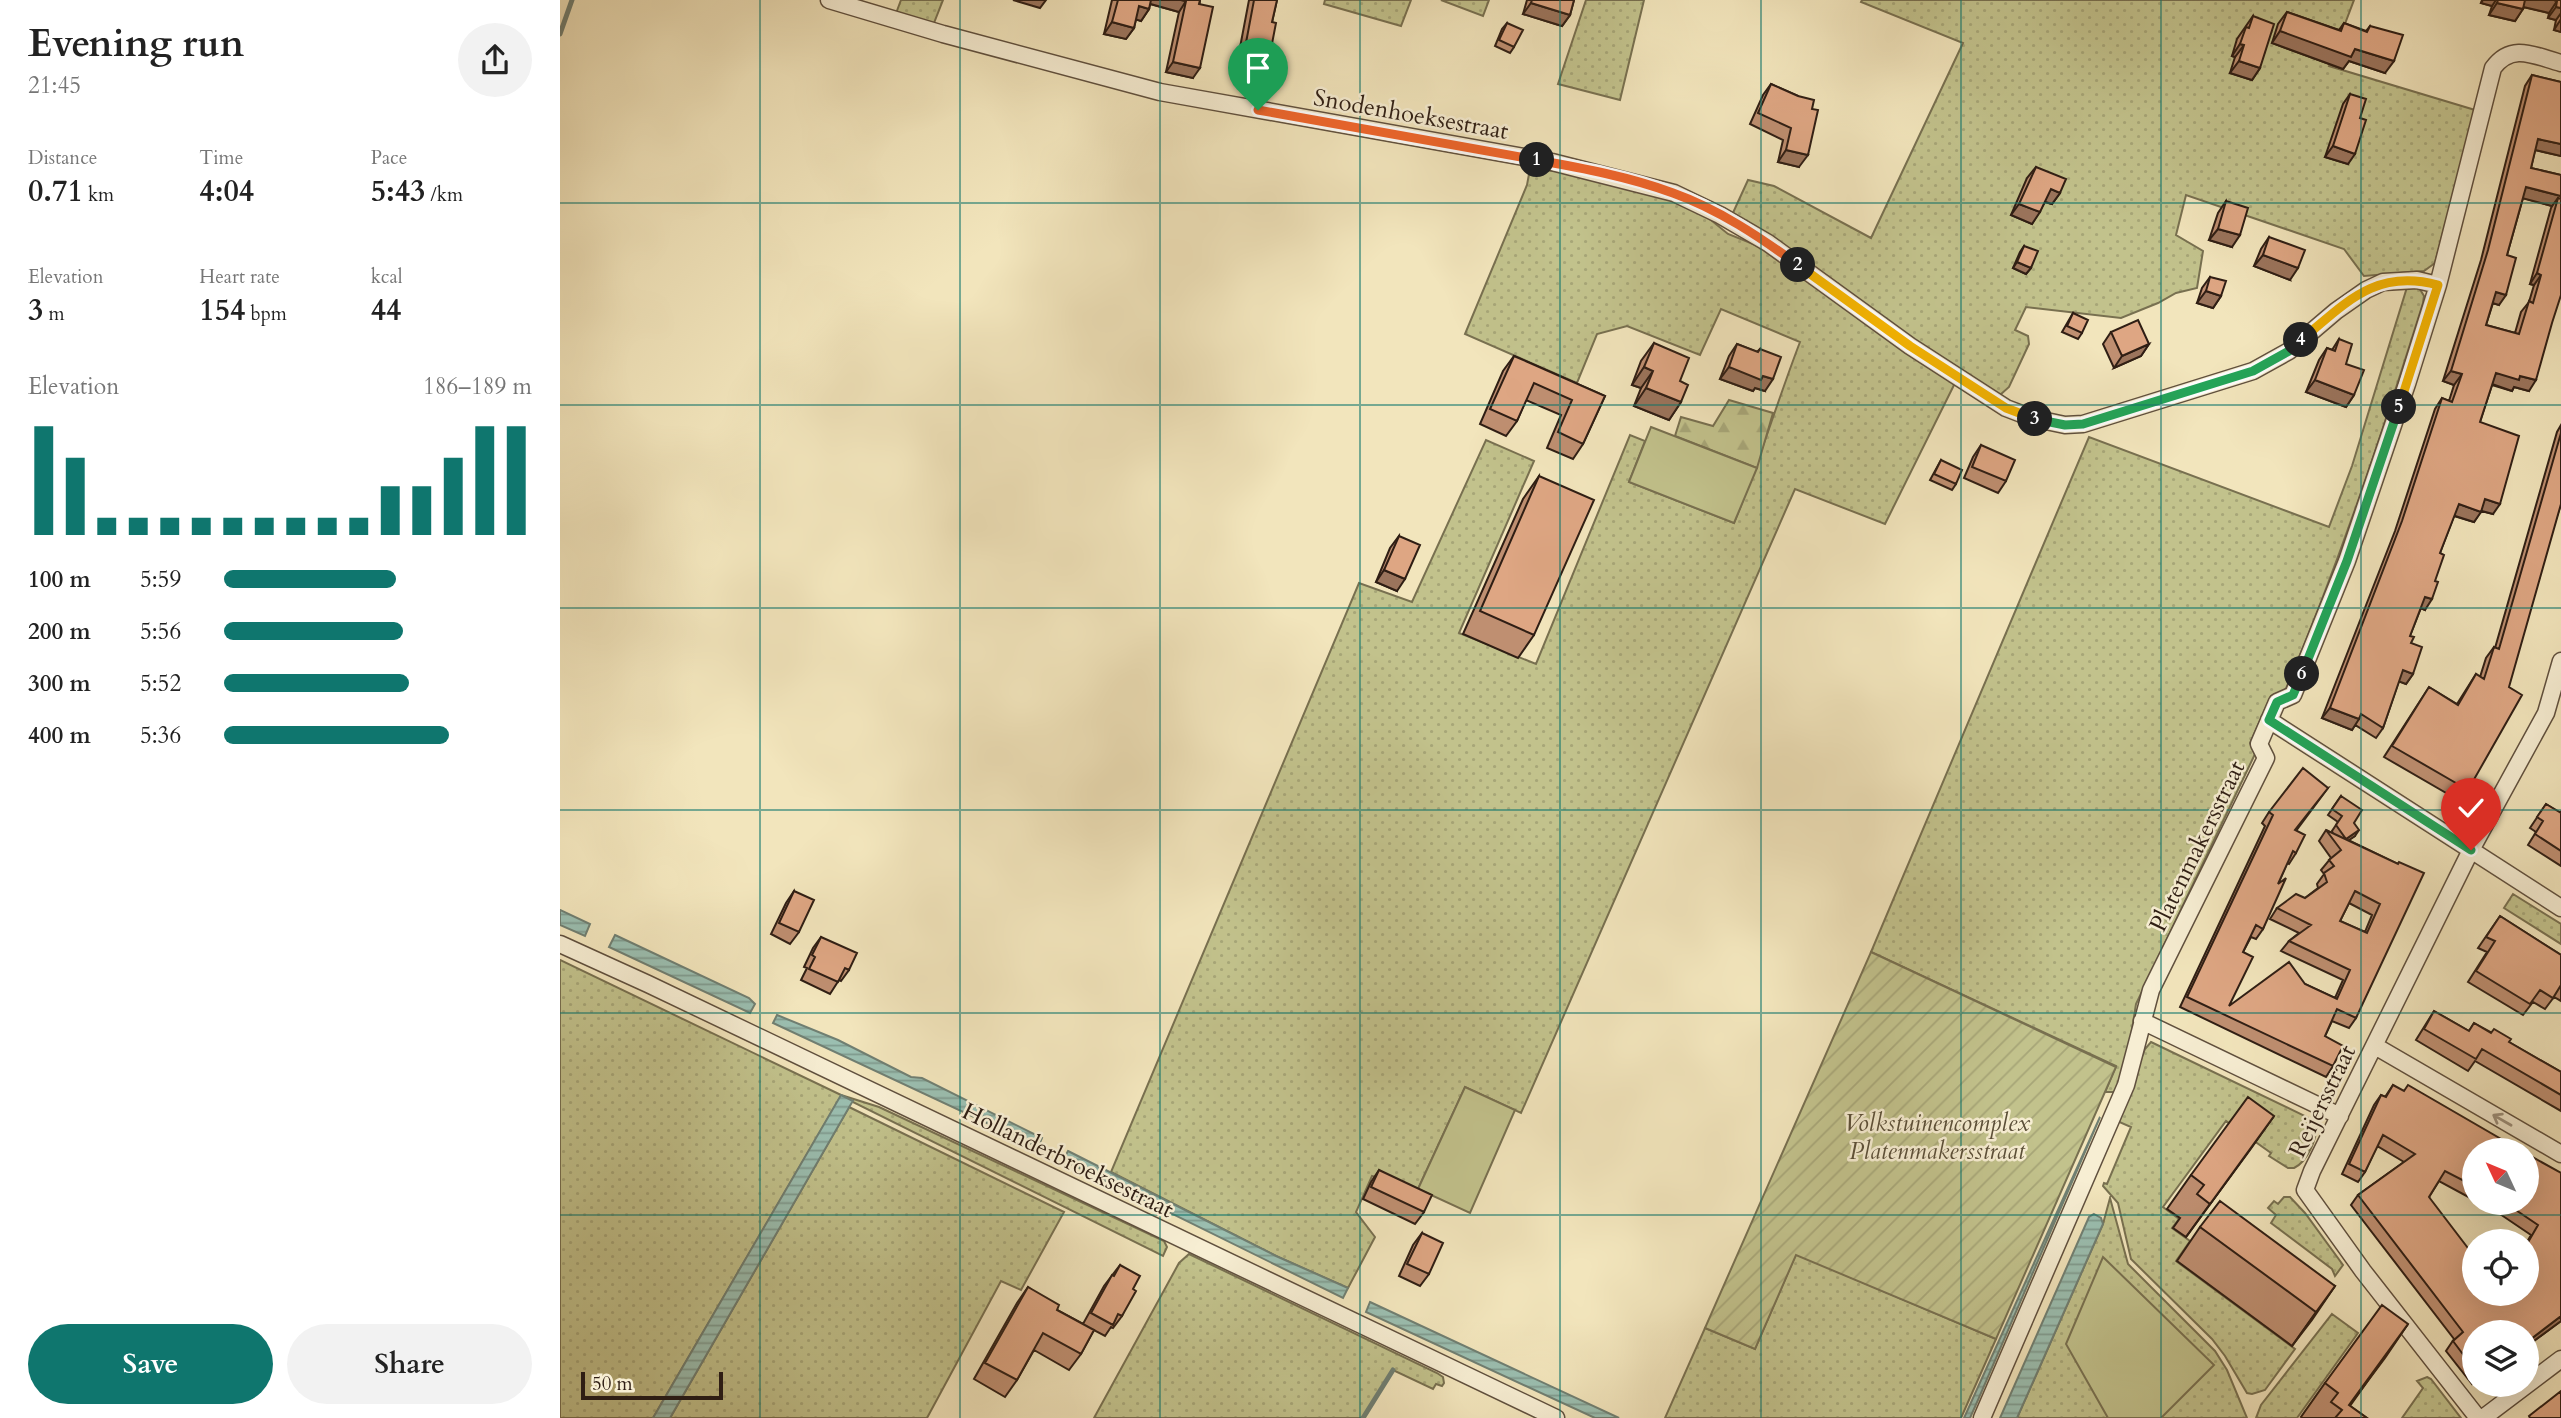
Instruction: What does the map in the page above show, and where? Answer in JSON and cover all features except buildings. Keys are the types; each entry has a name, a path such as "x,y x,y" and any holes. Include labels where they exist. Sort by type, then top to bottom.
{"street":[{"name":"Snodenhoeksestraat","path":"829,0 943,34 1160,92 1552,162 1674,193 1720,215 1768,243 1910,346 2006,408 2032,418 2065,425 2083,424 2253,371 2289,351 2336,311 2366,290 2383,282 2417,280 2438,285"},
{"path":"2561,63 2522,53 2504,56 2493,68 2438,285 2347,561 2293,695 2277,702 2269,720 2561,908"},
{"name":"Reijersstraat","path":"2481,1418 2364,1271 2305,1190 2471,850 2553,716 2561,661"},
{"name":"Platenmakersstraat","path":"1982,1418 2126,1085 2151,990 2266,758 2259,744 2269,720"},
{"name":"Hollanderbroeksestraat","path":"560,944 1556,1418"},
{"path":"2142,1021 2340,1116"},
{"path":"2375,1046 2561,1154"},
{"path":"2481,1418 2561,1359"}],"green space":[{"path":"901,0 943,0 932,28 895,16"},
{"path":"1325,0 1411,0 1401,26 1324,4"},
{"path":"1441,0 1489,0 1483,16"},
{"path":"1586,0 1644,0 1620,100 1558,84"},
{"path":"2354,0 2329,66 2475,110 2435,263 2424,271 2364,276 2344,249 2186,195 2176,235 2203,251 2197,288 2176,293 2121,318 2026,307 2015,330 2028,336 2029,344 2009,387 2000,395 1938,359 1732,215 1748,180 1774,186 1871,238 1963,43 1861,2"},
{"path":"1524,169 1558,171 1663,197 1706,216 1728,234 1768,250 1955,383 1885,524 1795,489 1521,1113 1465,1087 1418,1189 1372,1176 1356,1212 1375,1237 1348,1288 1276,1256 1111,1172 1359,583 1412,602 1486,440 1534,461 1459,633 1536,664 1630,435 1645,441 1629,482 1734,523 1800,342 1721,309 1700,355 1627,326 1597,334 1577,383 1465,334 1527,185 1529,174"},
{"path":"2408,284 2418,286 2424,296 2423,303 2376,450 2324,595 2285,691 2271,696 2250,743 2255,754 2136,1004 2125,1074 2118,1092 2105,1092 2116,1066 1871,952 2089,437 2329,527 2352,466"},
{"path":"1729,400 1773,413 1757,468 1675,436 1681,417 1713,426"},
{"path":"1651,427 1757,468 1734,523 1629,482"},
{"path":"2513,894 2561,924 2561,944 2504,908"},
{"name":"Volkstuinencomplex Platenmakersstraat","path":"1871,952 2116,1067 1996,1339 1796,1255 1755,1349 1705,1328"},
{"path":"560,960 841,1095 879,1107 1164,1241 1167,1247 1163,1256 841,1096 653,1418 560,1418"},
{"path":"2151,1042 2307,1117 2316,1124 2311,1149 2299,1165 2288,1168 2226,1121 2163,1207 2179,1219 2172,1228 2190,1241 2176,1261 2295,1349 2265,1390 2252,1394 2247,1393 2212,1339 2131,1259 2118,1203 2103,1186 2104,1183 2107,1184 2131,1127 2117,1121 2145,1049"},
{"path":"1465,1087 1515,1110 1470,1213 1418,1189"},
{"path":"849,1107 1064,1212 1021,1290 1001,1281 927,1418 670,1418"},
{"path":"2284,1197 2290,1197 2305,1213 2343,1265 2335,1276 2332,1269 2271,1223 2276,1215 2268,1208 2274,1201 2278,1204"},
{"path":"2110,1198 2128,1264 2215,1351 2227,1370 2247,1418 2017,1418 2103,1224"},
{"path":"1189,1254 1437,1373 1443,1377 1444,1383 1442,1386 1436,1384 1433,1389 1393,1370 1363,1418 1094,1418 1179,1263"},
{"path":"1796,1254 1996,1339 1961,1418 1665,1418 1705,1328 1755,1349"},
{"path":"2103,1257 2214,1365 2161,1418 2108,1418 2066,1344"},
{"path":"2332,1314 2358,1333 2297,1418 2256,1418 2261,1405"},
{"path":"2427,1377 2461,1418 2402,1418 2423,1388 2417,1381"}],"shaded area":[{"path":"560,910 590,924 585,936 560,925"},
{"path":"615,935 749,998 755,1004 750,1013 609,947"},
{"path":"777,1015 838,1040 911,1077 922,1078 1042,1138 1038,1147 773,1023"},
{"path":"841,1095 853,1101 670,1418 653,1418"},
{"path":"2100,1117 1970,1418 1964,1418"},
{"path":"1068,1151 1276,1256 1348,1288 1343,1298 1063,1160"},
{"path":"2094,1214 2101,1218 2103,1224 2017,1418 2000,1418 2089,1217"},
{"path":"1370,1302 1619,1418 1595,1418 1366,1312"}],"waterway":[{"path":"560,34 572,0"},
{"path":"1363,1418 1393,1370"}],"route":[{"path":"1258,110 1552,162 1674,193 1720,215 1768,243 1910,346 2006,408 2032,418 2065,425 2083,424 2253,371 2289,351 2336,311 2366,290 2383,282 2417,280 2438,285 2347,561 2293,695 2277,702 2269,720 2471,850"}]}
